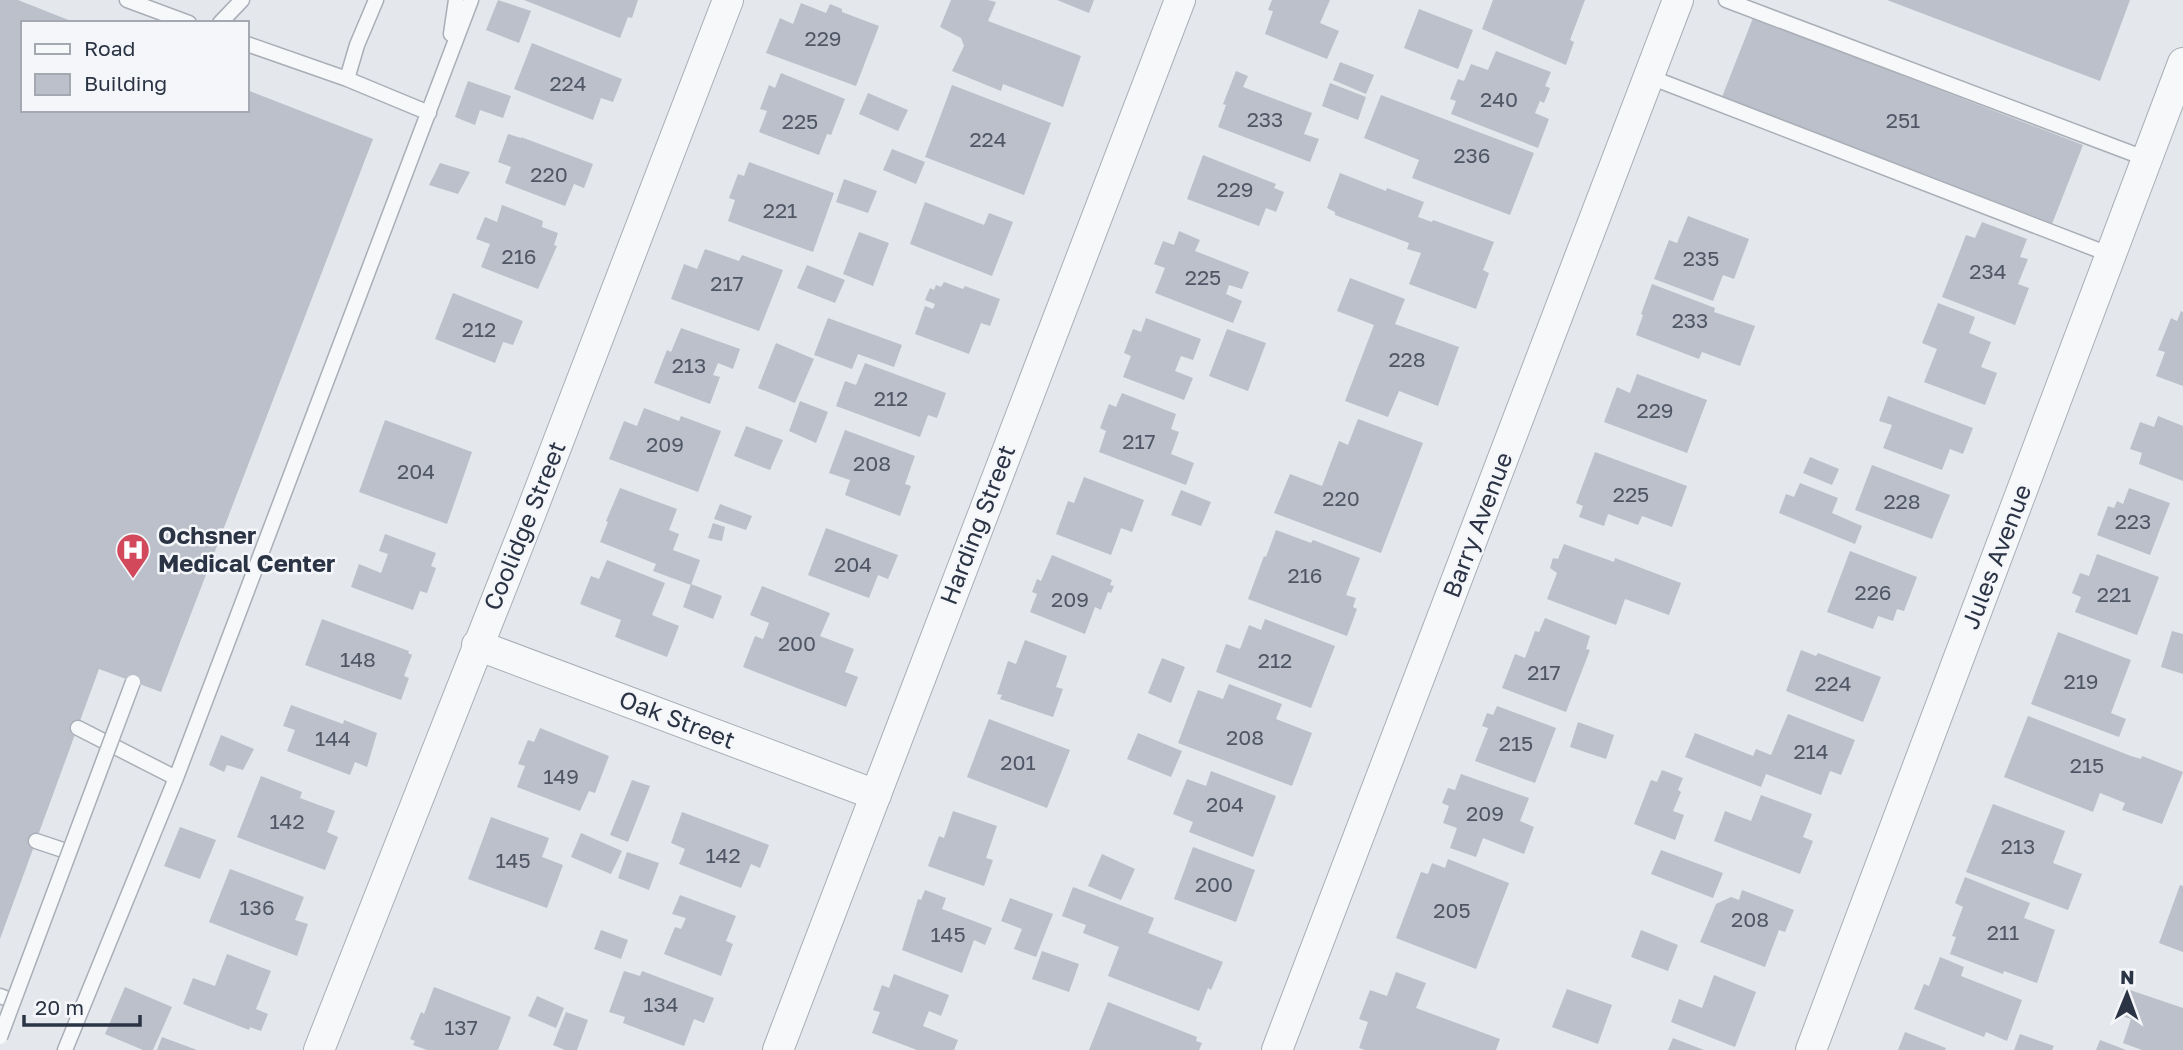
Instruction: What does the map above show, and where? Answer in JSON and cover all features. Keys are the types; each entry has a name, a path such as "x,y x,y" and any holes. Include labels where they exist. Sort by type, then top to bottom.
{"street":[{"name":"Coolidge Street","path":"319,1050 540,490 728,0"},
{"name":"Harding Street","path":"778,1050 1180,0"},
{"name":"Barry Avenue","path":"1277,1050 1678,0"},
{"name":"Jules Avenue","path":"1811,1050 2183,63"},
{"name":"Oak Street","path":"478,645 876,795"}],"lane":[{"path":"127,0 184,21"},
{"path":"222,21 242,0"},
{"path":"348,79 357,45 376,0"},
{"path":"448,56 456,0"},
{"path":"65,1050 176,778 471,0"},
{"path":"1726,0 2147,159"},
{"path":"248,44 348,79 429,113"},
{"path":"1650,77 2111,255"},
{"path":"0,1037 7,999 69,852 133,682"},
{"path":"78,729 176,778"},
{"path":"36,841 69,852"}],"building":[{"name":"Ochsner Medical Center","path":"0,0 18,0 71,21 21,21 21,112 248,112 248,90 373,139 161,692 99,669 0,939"},
{"path":"498,0 531,11 519,43 486,30"},
{"path":"524,0 638,0 632,18 628,17 620,38"},
{"path":"951,0 996,2 988,21 1081,56 1063,107 1003,84 1001,91 952,71 964,46 961,38 940,27"},
{"path":"1057,0 1094,0 1089,13"},
{"path":"1272,0 1330,0 1320,23 1339,31 1327,59 1265,34 1273,11 1268,10"},
{"path":"1493,0 1585,0 1570,40 1574,42 1566,65 1482,29"},
{"path":"1887,0 2130,0 2100,81"},
{"path":"801,3 826,13 830,4 842,9 842,12 879,26 856,86 766,53 780,18 793,24"},
{"path":"1419,9 1473,30 1458,69 1404,48"},
{"path":"1753,18 2083,145 2052,224 1722,97"},
{"path":"532,43 622,79 613,102 601,98 593,120 514,89"},
{"path":"1496,51 1551,72 1545,86 1550,88 1544,103 1540,101 1535,113 1549,119 1538,148 1451,114 1456,101 1450,99 1458,79 1464,81 1471,64 1488,70"},
{"path":"1340,62 1374,75 1366,94 1333,80"},
{"path":"1236,71 1248,76 1243,87 1312,113 1304,134 1319,139 1310,162 1218,127 1226,105 1223,104"},
{"path":"781,73 845,99 831,135 827,134 819,155 759,132 767,111 760,109 769,85 775,88"},
{"path":"468,81 511,96 503,118 480,110 475,125 455,117"},
{"path":"1330,83 1366,97 1358,120 1322,106"},
{"path":"952,85 1051,123 1024,195 925,157"},
{"path":"868,93 908,110 898,131 859,114"},
{"path":"1381,95 1534,153 1510,215 1412,178 1419,160 1364,138"},
{"path":"508,134 593,164 584,188 574,184 565,206 505,183 511,167 498,162"},
{"path":"892,149 925,162 916,184 883,170"},
{"path":"1203,155 1276,184 1274,188 1284,192 1276,212 1266,208 1259,226 1187,199"},
{"path":"749,162 834,193 813,252 728,221 735,200 729,198 738,174 744,176"},
{"path":"440,163 470,172 458,194 429,185"},
{"path":"1340,173 1424,202 1418,217 1494,242 1483,270 1489,273 1476,309 1409,284 1421,253 1407,249 1409,243 1335,215 1335,212 1327,208"},
{"path":"844,179 877,191 868,213 836,202"},
{"path":"925,202 984,225 989,213 1013,222 992,276 910,244"},
{"path":"502,205 543,221 542,227 558,233 554,245 557,246 538,289 481,267 490,244 476,239 485,217 497,222"},
{"path":"1688,216 1749,239 1734,279 1723,275 1713,301 1654,279 1669,240 1677,243"},
{"path":"1982,222 2027,239 2020,257 2028,259 2018,284 2029,288 2015,325 1942,297 1966,235 1975,238"},
{"path":"1179,231 1200,240 1195,251 1249,272 1242,289 1229,285 1226,294 1242,301 1233,323 1155,293 1165,268 1154,264 1163,241 1174,245"},
{"path":"859,232 889,243 873,286 843,274"},
{"path":"705,249 739,261 742,255 783,270 759,331 671,299 684,264 697,269"},
{"path":"807,265 845,280 835,303 797,288"},
{"path":"1350,278 1405,299 1395,324 1459,347 1438,406 1399,391 1388,417 1345,401 1374,325 1337,311"},
{"path":"944,282 963,289 965,286 1000,299 990,326 981,323 969,354 915,334 925,306 933,309 935,304 925,300 930,288 934,290 936,285 941,287"},
{"path":"1652,284 1715,308 1714,312 1755,326 1740,366 1702,352 1699,359 1636,335"},
{"path":"453,293 523,321 513,345 503,342 495,363 435,339"},
{"path":"1938,303 1975,317 1969,333 1991,342 1981,367 1997,373 1985,405 1924,382 1937,349 1922,343"},
{"path":"2181,311 2183,386 2156,376 2165,352 2158,350 2171,318 2177,321"},
{"path":"828,318 902,345 894,367 858,354 852,369 814,355"},
{"path":"1146,318 1201,339 1193,360 1181,356 1175,371 1193,378 1184,400 1123,377 1131,356 1124,353 1133,329 1141,332"},
{"path":"681,328 740,349 733,369 718,363 713,375 720,377 710,404 654,383 667,350 671,352"},
{"path":"1227,329 1266,343 1248,391 1209,376"},
{"path":"776,343 814,359 795,403 758,388"},
{"path":"865,363 946,393 937,418 928,415 920,437 836,406 845,381 856,385"},
{"path":"1637,374 1707,400 1687,453 1604,422 1617,387 1630,393"},
{"path":"1122,393 1176,414 1171,429 1179,432 1171,454 1194,463 1186,485 1099,452 1106,431 1100,428 1109,404 1116,407"},
{"path":"1888,396 1973,428 1963,454 1950,449 1942,470 1883,448 1892,425 1879,421"},
{"path":"800,401 828,412 816,443 789,431"},
{"path":"644,408 679,421 681,416 721,431 698,492 609,459 624,421 637,426"},
{"path":"2158,416 2183,426 2183,481 2139,464 2142,453 2130,449 2140,422 2154,427"},
{"path":"1358,419 1423,443 1381,553 1274,513 1290,474 1322,486 1339,441 1348,445"},
{"path":"385,420 472,452 447,524 359,492"},
{"path":"746,426 783,440 770,470 734,456"},
{"path":"845,430 915,456 905,484 911,486 900,516 845,495 850,480 829,473"},
{"path":"1595,452 1687,486 1672,527 1642,516 1638,525 1608,514 1604,526 1579,517 1583,506 1576,503"},
{"path":"1810,457 1839,469 1832,485 1803,473"},
{"path":"1872,465 1950,495 1932,539 1855,510"},
{"path":"1084,477 1144,500 1132,532 1121,528 1111,555 1056,534 1068,501 1074,503"},
{"path":"1800,483 1838,498 1832,513 1862,526 1855,544 1779,513 1786,494 1794,497"},
{"path":"620,488 677,509 669,530 679,534 673,550 700,560 691,585 653,571 656,564 600,542"},
{"path":"2129,488 2170,503 2150,555 2097,535 2108,506 2114,508 2117,501 2123,504"},
{"path":"1181,490 1211,502 1201,526 1171,515"},
{"path":"720,504 752,516 746,530 714,519"},
{"path":"713,523 725,527 722,541 708,538"},
{"path":"826,528 898,555 888,579 878,575 869,598 808,575"},
{"path":"1276,530 1311,543 1313,540 1360,558 1346,595 1356,598 1353,607 1357,609 1347,636 1248,599"},
{"path":"385,534 436,553 431,566 436,568 427,593 420,591 413,610 351,587 359,564 381,573 388,554 379,551"},
{"path":"1564,544 1614,562 1615,558 1681,583 1669,615 1625,599 1616,625 1547,599 1557,573 1550,568 1553,558 1558,559"},
{"path":"1850,551 1917,577 1904,611 1897,609 1893,621 1878,616 1873,629 1827,612"},
{"path":"2097,554 2159,577 2137,635 2075,612 2081,597 2072,593 2080,573 2089,576"},
{"path":"1052,555 1112,580 1110,585 1114,586 1111,593 1108,592 1101,610 1095,607 1085,634 1030,612 1037,594 1032,592 1037,579 1041,581"},
{"path":"607,560 665,583 652,615 679,626 667,657 615,637 621,620 580,604 591,576 599,579"},
{"path":"691,584 722,596 713,619 683,607"},
{"path":"762,586 830,613 820,636 854,649 845,672 858,677 846,707 743,667 755,636 763,639 769,623 750,615"},
{"path":"1545,618 1590,636 1586,649 1590,650 1566,712 1502,688 1515,654 1525,658 1535,631 1539,632"},
{"path":"322,619 409,651 412,655 404,676 409,678 401,700 305,665"},
{"path":"1265,619 1335,646 1311,708 1216,672 1226,644 1240,649 1249,625 1261,630"},
{"path":"2172,631 2183,634 2183,674 2161,667"},
{"path":"2058,632 2131,660 2111,713 2126,719 2119,737 2031,704"},
{"path":"1025,640 1067,656 1056,687 1063,689 1053,717 1000,699 1002,695 997,694 1008,661 1016,664"},
{"path":"1801,650 1816,656 1818,653 1881,677 1863,722 1786,691"},
{"path":"1162,658 1185,667 1171,703 1148,693"},
{"path":"1229,684 1282,704 1276,719 1312,733 1292,786 1178,743 1198,690 1223,699"},
{"path":"291,705 343,724 344,720 377,733 367,767 355,762 350,775 287,751 295,730 283,726"},
{"path":"1497,706 1556,728 1535,783 1475,761 1488,728 1482,726 1487,713 1493,715"},
{"path":"1788,714 1855,740 1841,775 1830,771 1821,795 1766,774 1761,787 1685,757 1695,733 1753,756 1756,749 1771,755"},
{"path":"2028,716 2131,756 2141,759 2142,756 2183,772 2162,824 2122,810 2125,803 2100,793 2093,812 2004,777"},
{"path":"989,719 1070,750 1047,808 967,777"},
{"path":"1578,722 1614,735 1606,759 1570,747"},
{"path":"540,728 609,756 595,793 589,791 580,811 517,787 525,766 518,764 528,740 534,742"},
{"path":"1138,733 1182,751 1171,777 1127,759"},
{"path":"221,735 254,749 243,770 227,765 224,772 209,765"},
{"path":"1662,770 1683,778 1678,790 1681,792 1673,811 1684,815 1675,840 1634,824 1651,780 1657,782"},
{"path":"1211,771 1276,796 1253,857 1189,832 1193,822 1173,814 1187,779 1206,786"},
{"path":"1461,774 1529,798 1520,821 1534,827 1524,854 1483,838 1476,857 1450,848 1457,828 1443,823 1449,806 1442,803 1448,788 1455,790"},
{"path":"261,776 302,792 300,798 335,811 327,832 338,837 325,870 237,837"},
{"path":"632,780 650,786 628,842 610,835"},
{"path":"1761,795 1812,814 1803,837 1813,841 1800,874 1714,841 1725,811 1751,821"},
{"path":"1993,804 2065,831 2053,863 2082,874 2068,910 1966,872"},
{"path":"953,811 997,826 986,858 993,860 984,886 928,866 939,836 944,838"},
{"path":"682,812 769,845 760,868 751,864 741,888 679,864 685,849 671,843"},
{"path":"491,817 549,838 542,857 563,865 547,908 468,879"},
{"path":"180,827 216,840 200,879 164,866"},
{"path":"581,833 622,851 611,874 571,857"},
{"path":"1193,847 1255,870 1236,922 1174,899"},
{"path":"1661,850 1723,873 1713,898 1651,874"},
{"path":"627,852 659,863 649,890 618,878"},
{"path":"1102,854 1135,869 1121,900 1088,886"},
{"path":"1448,859 1509,883 1476,969 1396,938 1421,872 1428,874 1432,863 1445,868"},
{"path":"230,869 304,897 295,920 308,924 297,956 209,922"},
{"path":"1965,877 2030,903 2024,918 2055,930 2037,983 2004,971 2003,974 1950,954 1956,937 1952,936 1963,907 1955,903"},
{"path":"2180,885 2183,886 2183,952 2159,943"},
{"path":"1073,887 1154,918 1148,933 1223,962 1199,1011 1108,976 1119,947 1083,933 1086,925 1062,916"},
{"path":"925,890 946,898 942,909 992,928 985,945 974,940 962,973 902,950 918,899 921,900"},
{"path":"1742,890 1794,910 1785,932 1779,930 1765,967 1700,942 1716,904 1731,897 1739,900"},
{"path":"680,895 736,916 726,941 733,944 721,976 664,954 675,927 681,929 686,918 672,914"},
{"path":"1010,898 1053,914 1036,957 1014,949 1022,929 1001,921"},
{"path":"601,930 628,940 621,959 594,949"},
{"path":"1641,930 1678,945 1668,971 1631,957"},
{"path":"1042,951 1079,964 1069,992 1032,979"},
{"path":"227,954 271,971 256,1009 268,1014 261,1031 250,1027 249,1030 183,1004 193,978 215,986"},
{"path":"1940,957 1964,967 1961,976 2022,1000 2007,1041 1986,1032 1984,1037 1914,1009 1924,984 1929,986"},
{"path":"624,971 640,976 642,971 714,998 704,1023 694,1019 684,1046 623,1023 625,1017 609,1012"},
{"path":"1396,972 1426,983 1416,1008 1500,1039 1496,1050 1359,1048 1368,1022 1359,1019 1370,990 1387,996"},
{"path":"894,974 949,995 941,1016 929,1011 923,1026 958,1040 954,1050 917,1050 872,1033 880,1012 873,1010 882,985 889,988"},
{"path":"1714,975 1756,992 1735,1047 1671,1022 1679,999 1702,1008"},
{"path":"125,987 172,1007 153,1050 143,1050 105,1034"},
{"path":"434,987 511,1017 498,1050 427,1050 413,1045 415,1041 410,1039 421,1012 424,1014"},
{"path":"2124,988 2183,1008 2183,1050 2142,1050 2123,1043 2131,1019 2116,1014"},
{"path":"1567,989 1612,1005 1598,1044 1552,1027"},
{"path":"537,996 564,1008 556,1028 528,1016"},
{"path":"1108,1002 1197,1037 1196,1041 1202,1043 1199,1050 1089,1050"},
{"path":"566,1012 588,1020 577,1050 565,1050 553,1045"},
{"path":"1905,1032 1946,1048 1898,1050"},
{"path":"2020,1034 2054,1046 2052,1050 2014,1050"},
{"path":"162,1037 197,1050 157,1050"},
{"path":"1673,1038 1704,1050 1668,1050"},
{"path":"2100,1040 2126,1050 2096,1050"}],"place":[{"name":"Ochsner Medical Center","path":"133,580"}]}
